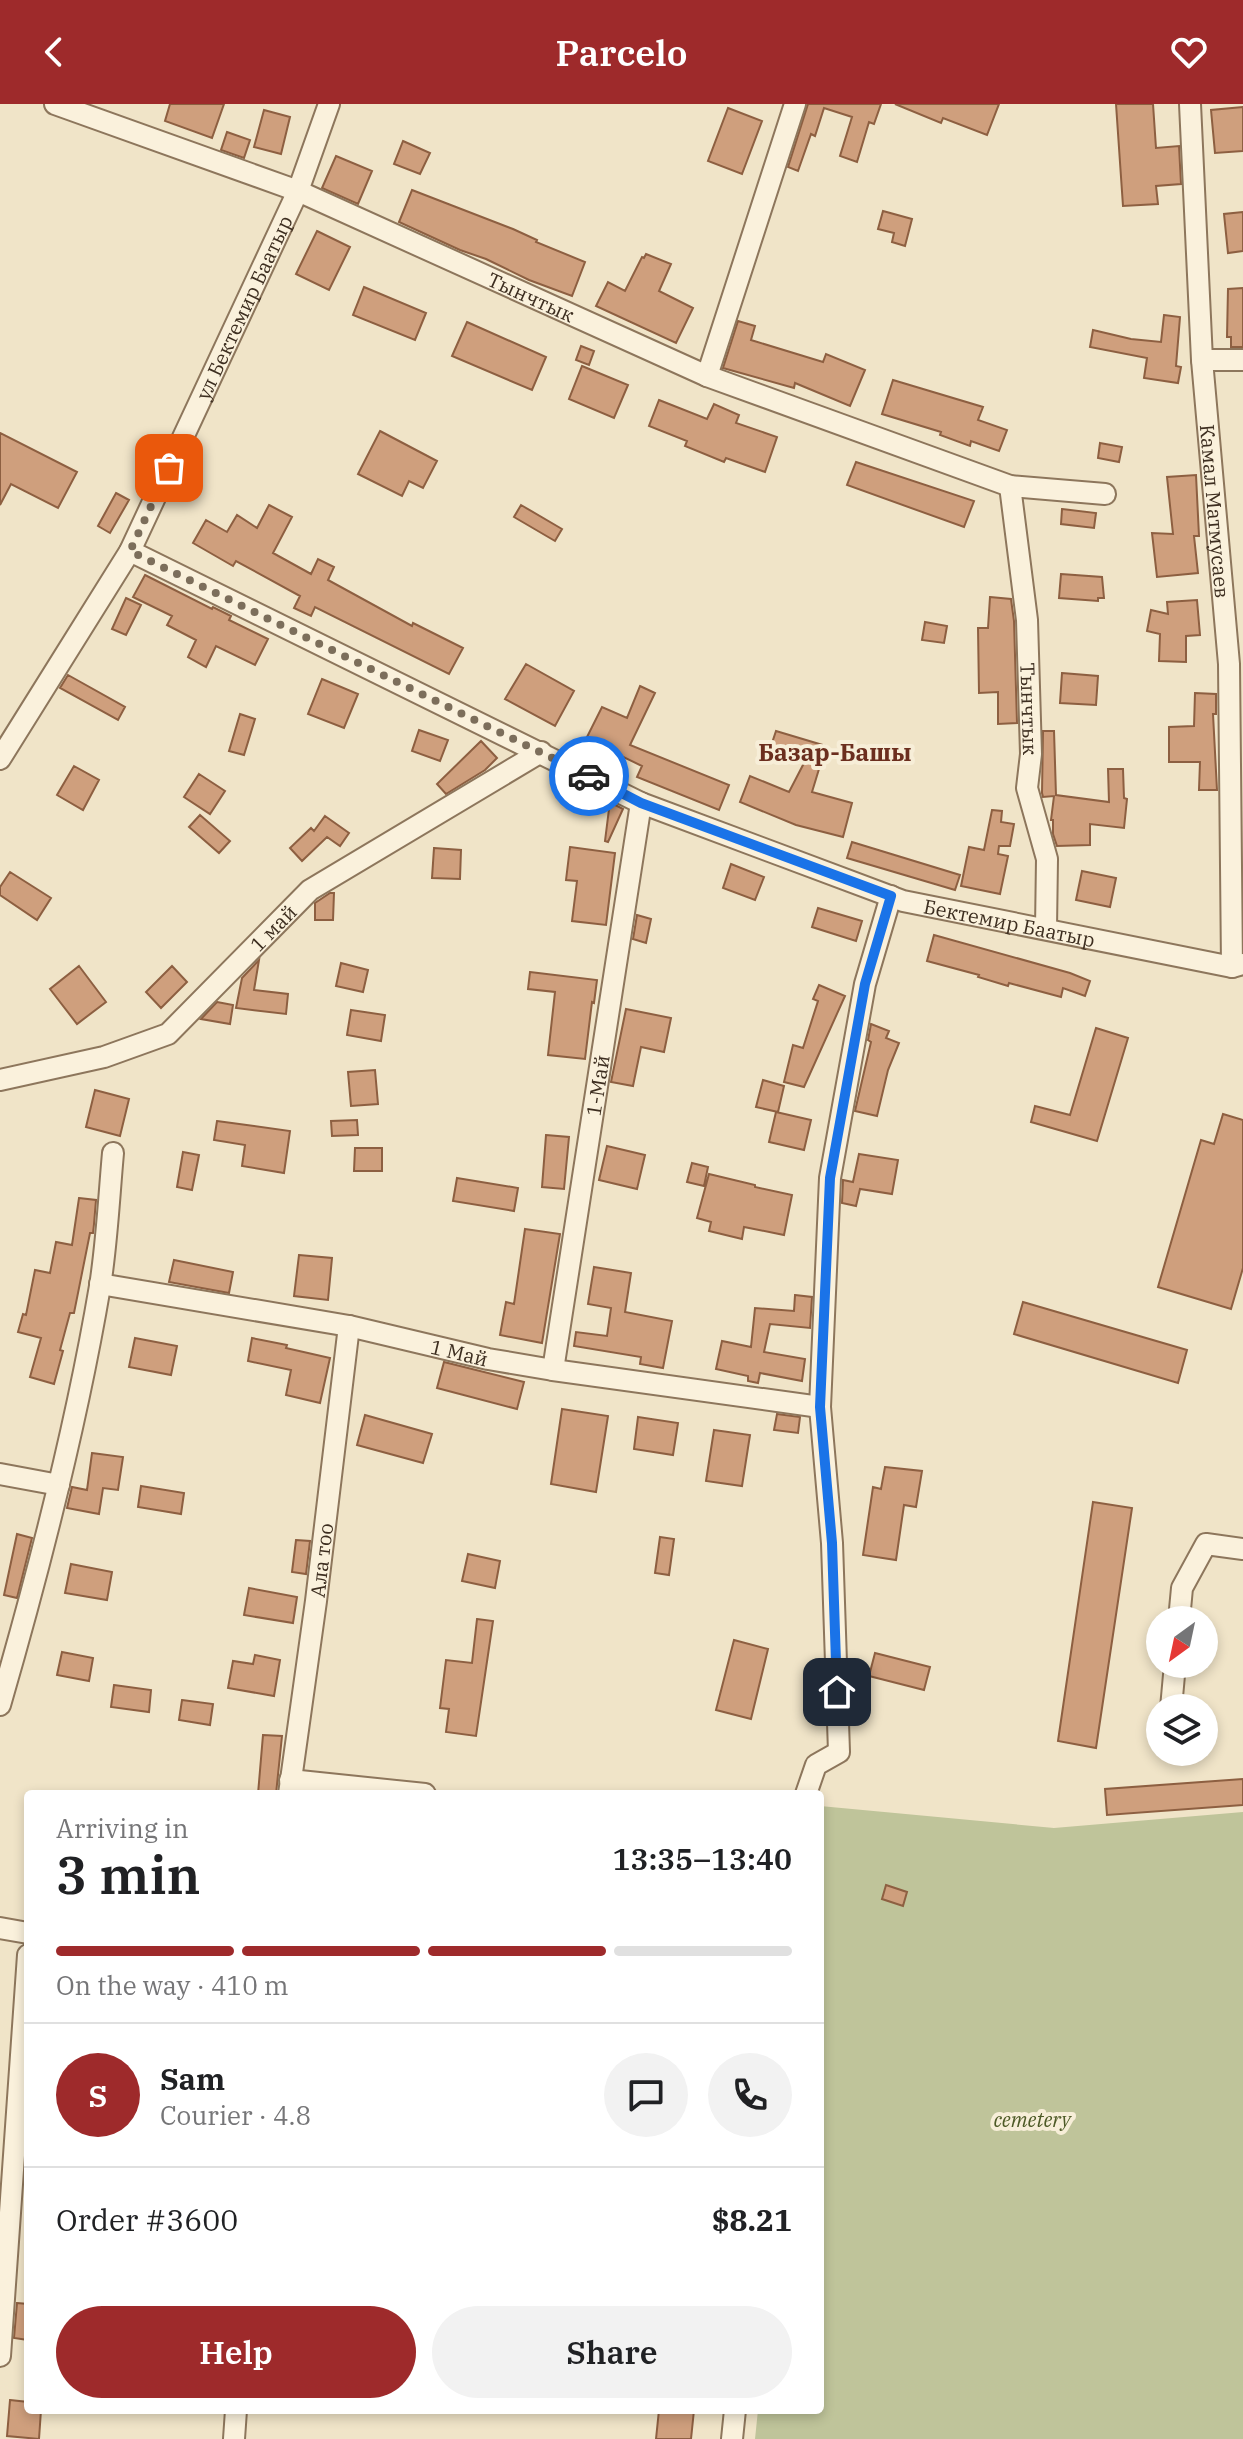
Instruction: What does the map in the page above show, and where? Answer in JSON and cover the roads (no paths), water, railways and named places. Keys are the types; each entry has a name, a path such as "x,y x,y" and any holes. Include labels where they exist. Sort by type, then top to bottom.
{"street":[{"name":"Тынчтык","path":"55,104 298,191 707,376 1010,486 1105,494"},
{"name":"ул Бектемир Баатыр","path":"0,759 130,551 298,191 329,104"},
{"path":"707,376 795,104"},
{"name":"Камал Матмусаев","path":"1190,104 1202,360 1229,664 1238,966"},
{"path":"1202,360 1243,360"},
{"name":"Тынчтык","path":"1010,486 1027,620 1031,754 1027,788 1047,859 1046,928"},
{"name":"Бектемир Баатыр","path":"130,551 641,803 903,901 1238,966"},
{"name":"1 май","path":"0,1080 104,1057 168,1034 310,890 541,752"},
{"name":"1-Май","path":"553,1370 641,803"},
{"path":"807,1790 816,1765 839,1752 832,1543 820,1407 830,1178 865,984 891,896"},
{"path":"0,1705 40,1566 59,1485 100,1284 113,1153"},
{"name":"1 Май","path":"100,1284 349,1326 488,1359 820,1407"},
{"name":"Ала тоо","path":"290,1787 349,1326"},
{"path":"0,1474 59,1485"},
{"path":"1180,1606 1182,1588 1206,1544 1243,1549"},
{"path":"290,1787 348,1790"},
{"path":"0,1928 24,1932"},
{"path":"0,2356 24,2012"},
{"path":"234,2439 236,2414"},
{"path":"732,2439 735,2414"}],"district":[{"name":"Базар-Башы","path":"835,752"}],"park label":[{"name":"cemetery","path":"1032,2119"}]}
